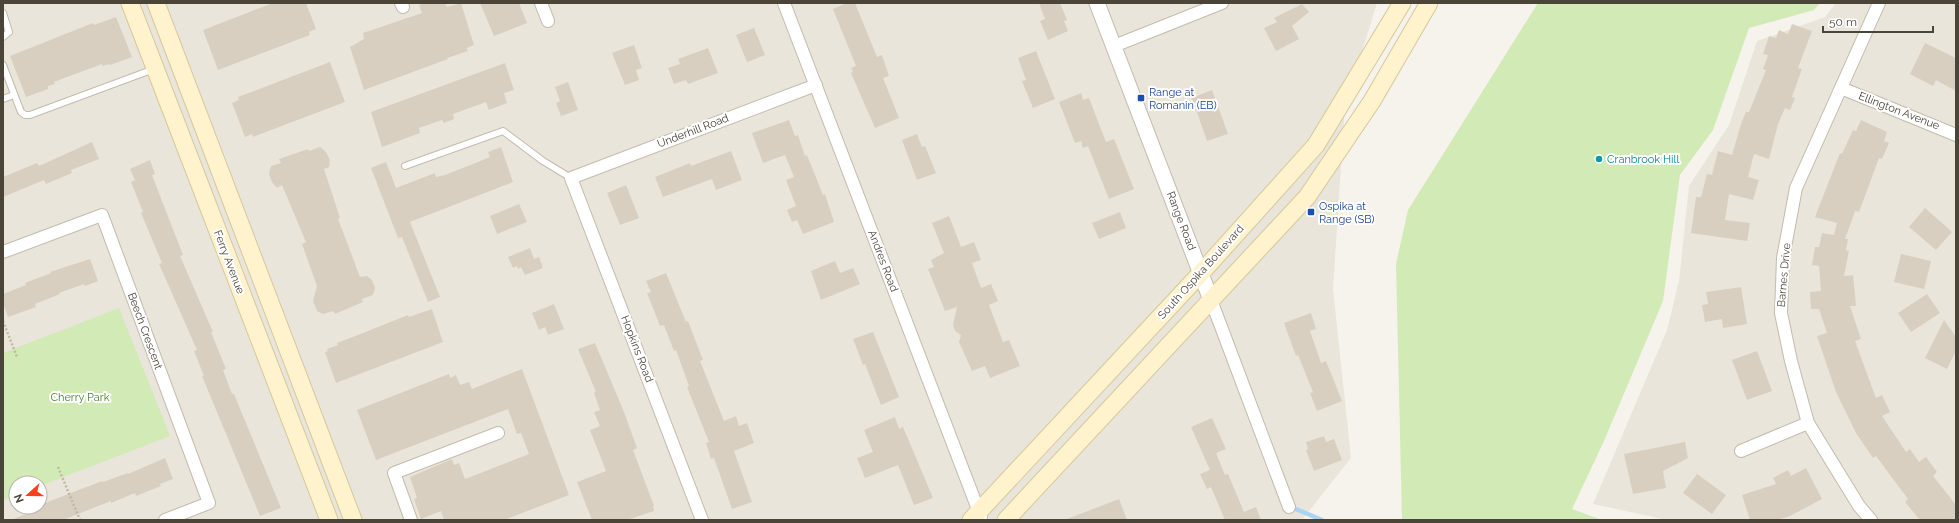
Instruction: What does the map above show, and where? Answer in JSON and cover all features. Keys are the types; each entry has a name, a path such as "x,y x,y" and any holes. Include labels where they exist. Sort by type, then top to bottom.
{"main road":[{"name":"Ferry Avenue","path":"130,3 328,520"},
{"path":"156,3 353,520"},
{"name":"South Ospika Boulevard","path":"977,517 1201,273 1316,145 1402,3"},
{"path":"1006,520 1307,197 1372,101 1429,3"}],"street":[{"path":"541,3 548,21"},
{"name":"Andres Road","path":"784,3 816,84 977,517"},
{"name":"Range Road","path":"1098,3 1289,507"},
{"path":"1114,46 1222,3"},
{"name":"Barnes Drive","path":"1871,520 1859,506 1808,423 1791,361 1781,313 1784,258 1796,188 1879,3"},
{"name":"Underhill Road","path":"572,178 816,84"},
{"name":"Ellington Avenue","path":"1840,88 1956,135"},
{"name":"Hopkins Road","path":"572,178 702,520"},
{"name":"Beech Crescent","path":"3,252 102,215 209,503 165,520"},
{"path":"1741,451 1808,423"},
{"path":"411,520 394,473 498,433"}],"lane":[{"path":"3,12 9,32 3,37"},
{"path":"3,65 21,112 25,115 30,115 155,68"},
{"path":"3,99 14,95"},
{"path":"405,166 503,131 543,161 572,178"}],"path":[{"path":"3,321 17,357"},
{"path":"58,467 80,520"}],"shaded area":[{"path":"3,3 1377,3 1345,106 1333,289 1351,458 1302,520 3,520"},
{"path":"1836,3 1956,3 1956,520 1667,520 1593,504 1667,330 1679,281 1689,186 1729,125 1757,41 1825,17"}],"green space":[{"path":"1538,3 1820,3 1814,10 1749,28 1713,130 1680,175 1663,301 1604,441 1572,509 1602,520 1402,520 1396,264 1408,210"},
{"name":"Cherry Park","path":"119,308 170,436 48,483 48,475 8,475 8,498 3,500 3,353"}],"building":[{"path":"273,3 306,3 316,29 309,32 310,35 218,70 203,30"},
{"path":"426,3 445,3 447,7 461,3 474,45 467,48 468,51 364,90 350,47 364,39 363,33 422,13 419,5"},
{"path":"480,3 519,3 527,23 494,36"},
{"path":"847,3 855,3 877,57 882,55 889,76 883,78 899,118 875,128 851,73 853,72 851,68 856,66 833,9"},
{"path":"1039,3 1060,3 1067,20 1064,21 1068,31 1048,40 1040,21 1045,19"},
{"path":"1302,4 1309,12 1292,26 1299,39 1276,51 1264,28 1277,22 1274,18"},
{"path":"116,17 132,57 110,65 103,66 102,64 54,82 55,84 48,86 48,89 26,97 10,56 93,23 94,25"},
{"path":"1792,24 1812,31 1798,68 1802,69 1792,97 1795,98 1790,110 1785,108 1778,124 1769,159 1754,154 1748,177 1759,180 1753,200 1729,194 1725,220 1750,223 1747,241 1691,233 1696,197 1701,197 1707,174 1712,175 1718,151 1732,155 1742,121 1746,112 1749,112 1766,70 1763,69 1768,55 1763,54 1769,36 1776,38 1779,30 1788,34"},
{"path":"754,28 765,55 747,62 736,35"},
{"path":"1925,43 1956,58 1956,91 1936,80 1933,86 1910,74"},
{"path":"634,45 642,68 636,70 639,80 625,85 612,53"},
{"path":"708,48 718,73 688,84 686,80 674,84 668,68 680,64 678,59"},
{"path":"1036,51 1055,99 1033,108 1022,81 1026,80 1018,58"},
{"path":"330,62 345,102 253,137 252,134 245,137 232,103 239,100 238,97"},
{"path":"505,63 514,90 504,93 507,103 489,110 486,102 453,114 454,119 444,123 442,120 419,128 420,133 382,147 371,112"},
{"path":"568,82 578,110 561,116 556,103 560,101 555,87"},
{"path":"1212,90 1228,134 1207,141 1192,98"},
{"path":"1081,93 1083,100 1089,98 1106,142 1114,139 1134,189 1109,199 1088,146 1083,148 1081,141 1075,143 1059,102"},
{"path":"789,120 795,136 798,135 805,156 807,155 823,195 825,194 834,222 803,234 797,220 792,222 787,210 796,206 786,180 794,177 785,155 763,163 752,133"},
{"path":"1861,120 1887,132 1884,141 1889,143 1882,159 1879,158 1859,212 1855,211 1845,239 1848,239 1846,250 1849,251 1844,276 1853,275 1856,306 1850,306 1861,339 1855,341 1876,398 1882,395 1890,412 1882,416 1906,452 1910,449 1919,462 1926,457 1937,472 1933,476 1956,505 1956,520 1920,520 1905,502 1908,499 1876,456 1873,458 1856,433 1836,392 1817,336 1827,333 1819,309 1811,309 1810,292 1821,291 1819,266 1812,265 1815,247 1819,247 1822,233 1834,235 1837,223 1815,217 1840,153 1842,154 1853,130 1856,131"},
{"path":"917,134 922,147 925,146 936,173 917,180 902,140"},
{"path":"92,142 99,159 71,170 72,173 46,184 44,180 3,197 3,177 37,163 39,166"},
{"path":"320,147 326,152 330,160 329,167 324,169 340,218 338,219 360,277 367,276 372,280 375,288 373,295 362,299 363,302 335,314 333,311 323,314 317,311 313,301 317,286 302,244 306,242 282,185 277,188 272,182 269,174 271,166 281,163 279,159 308,149 309,151"},
{"path":"501,147 513,182 410,222 440,297 428,302 402,237 398,238 371,168 386,162 396,188 435,173 436,177 445,175 490,157 488,152"},
{"path":"731,151 742,180 716,190 712,179 663,197 655,177 690,163 691,166"},
{"path":"150,160 155,174 152,175 183,255 180,256 213,332 211,332 226,369 223,370 232,394 234,394 281,508 260,516 202,376 204,376 194,351 197,350 159,264 162,263 141,213 143,212 131,182 135,180 130,169"},
{"path":"626,185 639,218 620,225 607,193"},
{"path":"519,204 527,222 497,234 490,216"},
{"path":"1925,208 1952,232 1936,250 1909,227"},
{"path":"1120,212 1126,228 1099,239 1092,223"},
{"path":"949,216 961,247 974,242 981,260 972,263 981,288 991,284 998,301 989,305 1003,342 1009,340 1020,366 990,378 985,366 972,371 959,342 961,335 955,331 953,325 957,307 945,311 928,269 934,267 931,260 944,253 932,223"},
{"path":"530,248 534,259 539,257 543,268 525,275 521,267 518,269 517,266 513,268 508,257"},
{"path":"1901,254 1931,261 1924,289 1894,282"},
{"path":"90,259 98,281 85,286 84,284 59,293 60,294 35,304 36,307 8,317 3,303 3,294 26,285 25,283 51,273 50,272"},
{"path":"835,261 840,273 853,268 860,284 821,300 811,271"},
{"path":"666,273 686,322 688,321 703,360 700,361 724,421 736,416 739,426 747,423 754,443 734,451 752,502 732,509 714,458 711,459 706,443 709,442 687,387 689,386 676,350 674,351 664,325 660,326 647,293 651,292 646,281"},
{"path":"1741,287 1747,324 1723,328 1722,319 1705,322 1702,305 1708,304 1706,292"},
{"path":"1927,294 1940,313 1911,332 1898,313"},
{"path":"554,304 564,329 548,335 545,327 539,330 532,313"},
{"path":"432,309 443,342 336,383 325,352 328,351 327,349 338,345 337,343 408,315 409,317"},
{"path":"1311,313 1316,329 1310,331 1321,363 1326,361 1342,401 1317,411 1310,393 1313,392 1298,355 1296,356 1284,323"},
{"path":"1944,320 1956,337 1956,351 1947,369 1925,358"},
{"path":"873,332 899,397 881,405 865,364 863,365 853,339"},
{"path":"595,343 624,412 637,448 633,450 654,506 654,511 627,520 592,520 577,482 606,471 590,430 600,426 594,412 600,410 594,393 596,392 578,349"},
{"path":"1757,351 1772,391 1747,400 1732,360"},
{"path":"522,369 569,495 504,520 444,520 441,511 421,519 414,499 417,498 410,477 452,459 454,465 459,463 465,479 529,454 521,433 517,434 508,409 376,460 357,410 449,374 450,378 456,375 460,385 469,382 472,389"},
{"path":"895,417 899,429 903,427 933,498 914,505 898,465 865,478 857,458 873,452 864,430"},
{"path":"1212,418 1226,449 1216,453 1225,475 1228,474 1244,512 1256,507 1261,520 1225,520 1211,487 1207,489 1200,474 1210,470 1191,427"},
{"path":"1324,436 1326,442 1334,439 1342,460 1314,471 1306,450 1308,449 1306,442"},
{"path":"1685,442 1688,458 1663,471 1666,488 1633,494 1624,454"},
{"path":"165,458 173,479 160,484 161,486 136,496 135,493 63,520 11,520 23,515 48,515 48,502 102,481 103,482 128,474"},
{"path":"1806,468 1822,499 1790,516 1777,520 1750,520 1742,495 1776,484 1773,478 1788,470 1791,476"},
{"path":"1697,474 1726,495 1712,514 1683,493"},
{"path":"1119,499 1127,520 1067,519"}],"waterway":[{"path":"1291,507 1322,520"}],"place":[{"name":"Range at Romanin (EB)","path":"1141,98"},
{"name":"Cranbrook Hill","path":"1599,159"},
{"name":"Ospika at Range (SB)","path":"1311,212"}]}
